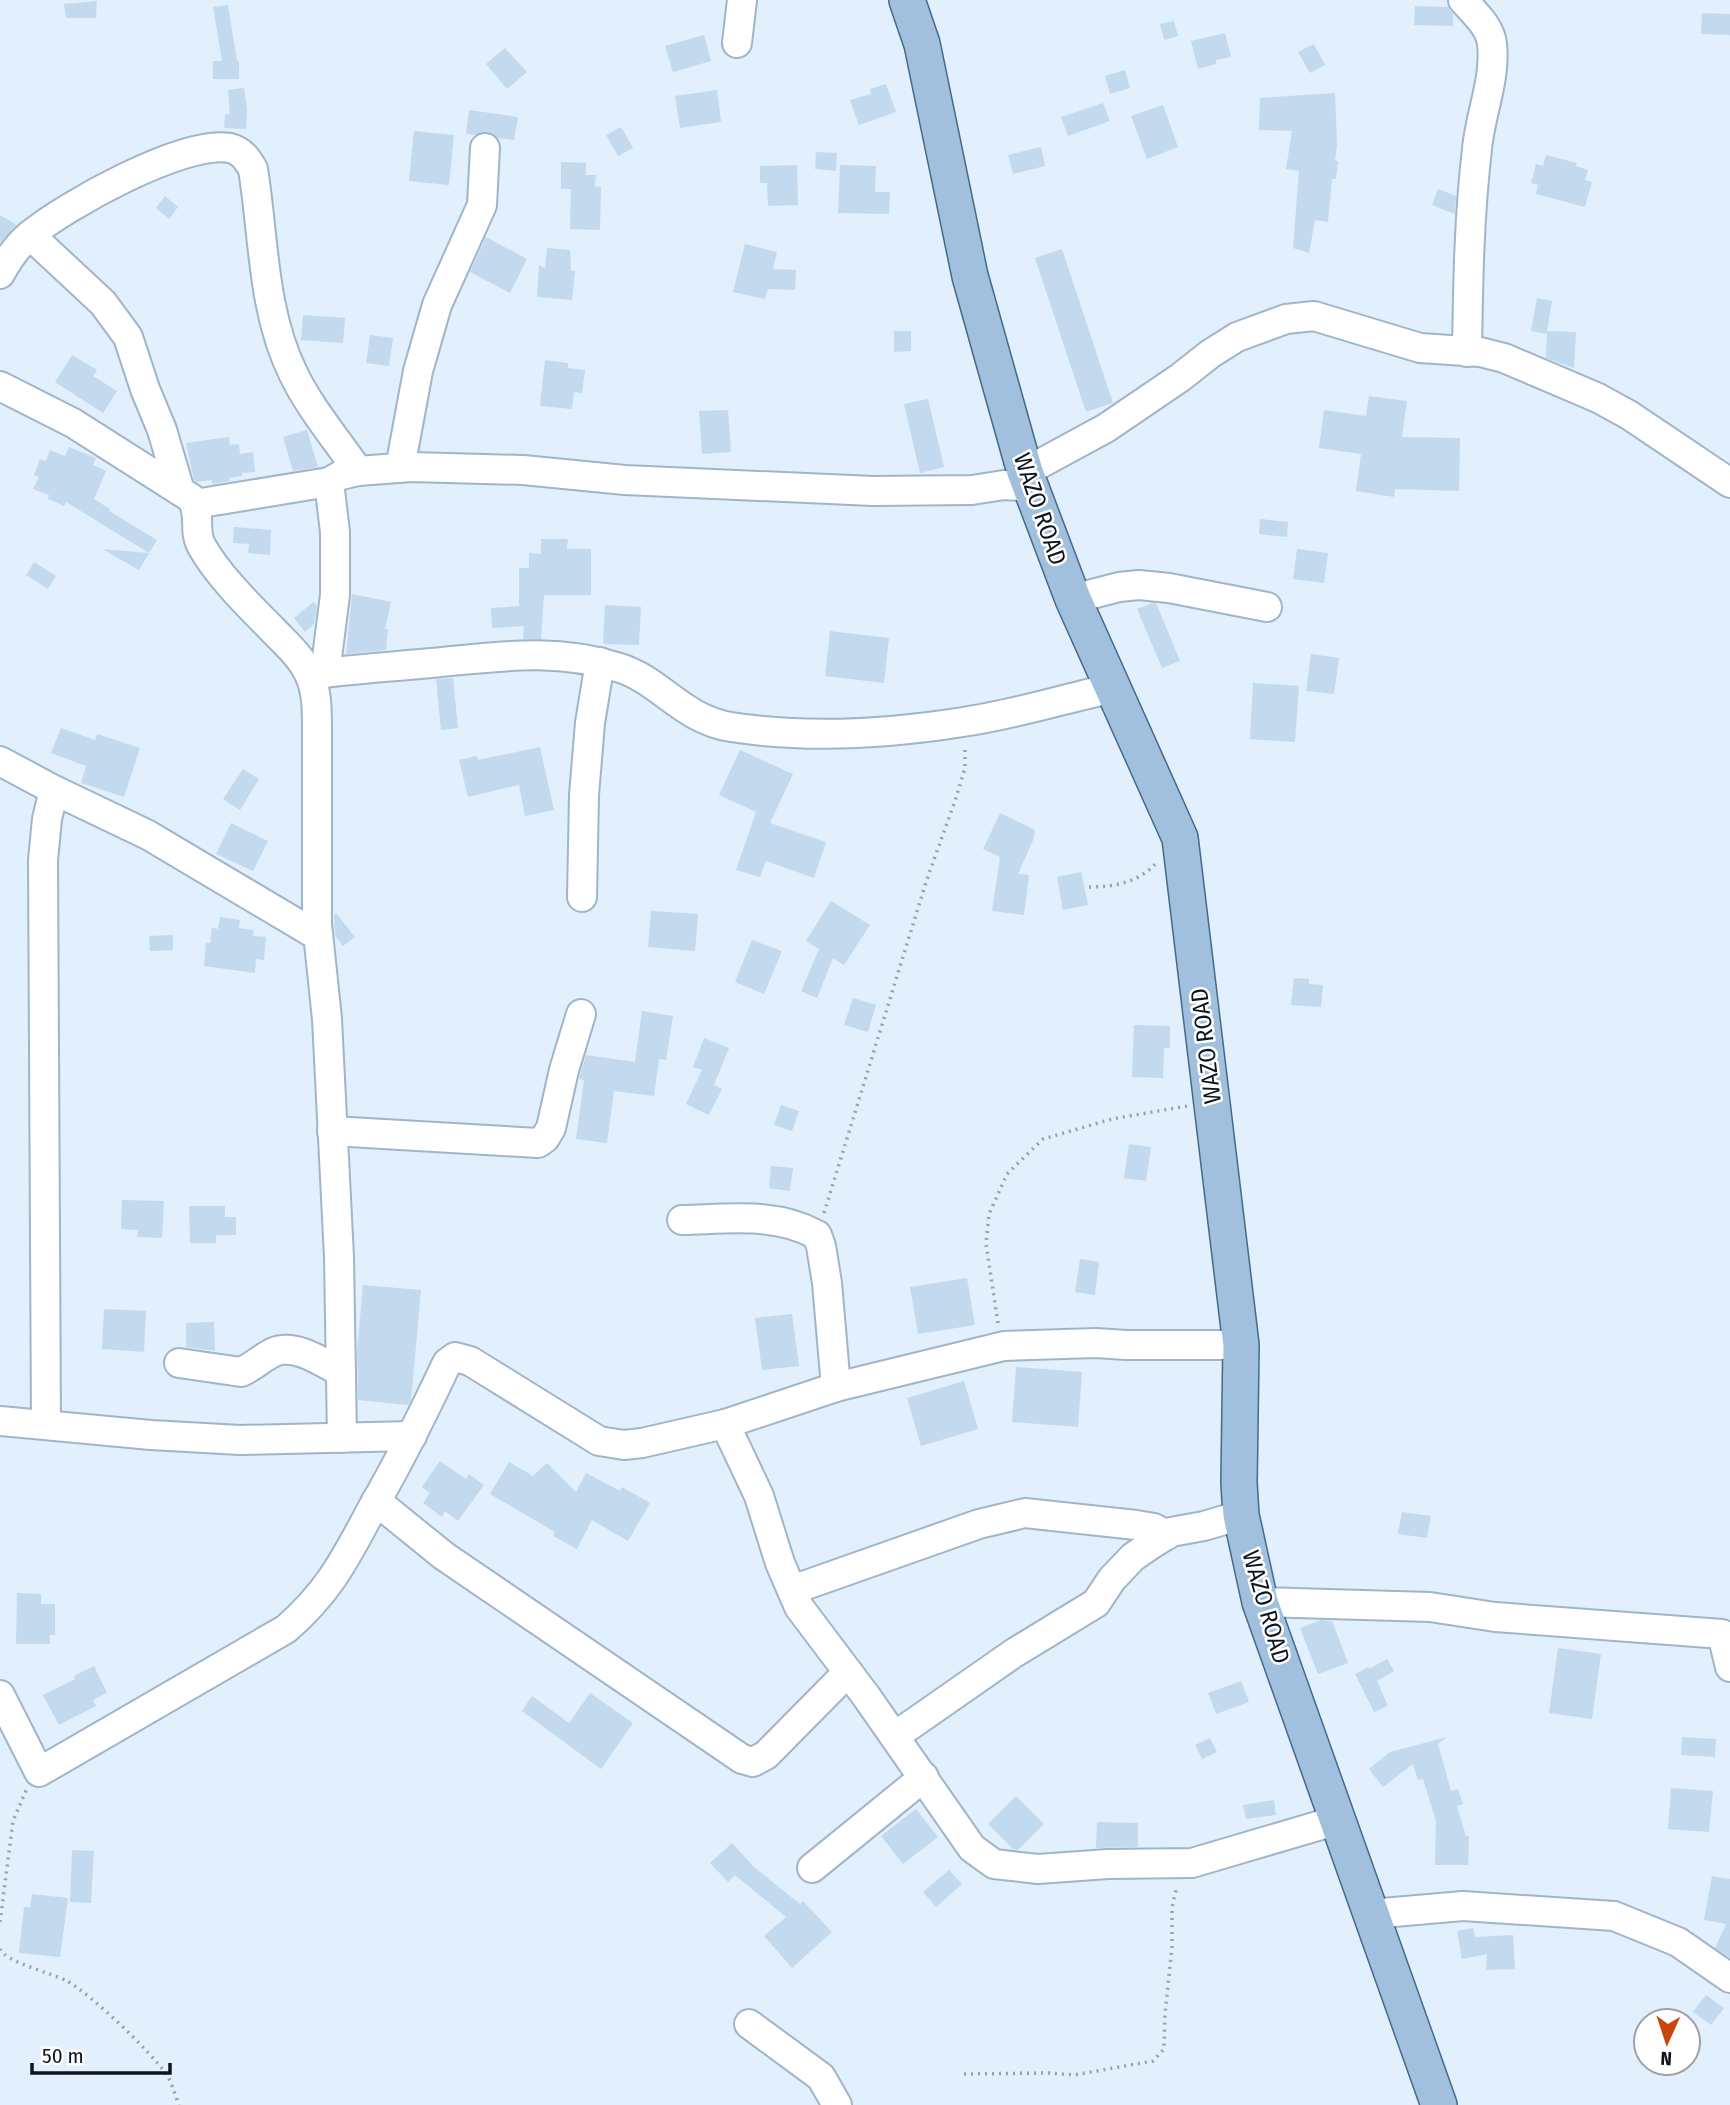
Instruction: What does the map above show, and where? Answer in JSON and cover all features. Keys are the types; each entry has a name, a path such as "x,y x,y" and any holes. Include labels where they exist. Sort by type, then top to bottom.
{"main road":[{"name":"WAZO ROAD","path":"907,0 922,44 970,276 1028,480 1073,599 1178,830 1241,1345 1241,1515 1260,1602 1439,2105"}],"street":[{"path":"737,43 742,0"},
{"path":"1464,0 1490,34 1492,51 1492,70 1479,128 1469,234 1467,352"},
{"path":"0,274 10,255 30,235 75,203 142,170 215,146 233,148 245,156 253,169 265,270 280,342 303,392 358,471"},
{"path":"400,468 418,370 437,305 482,205 485,148"},
{"path":"30,235 103,303 128,337 145,389 188,498 199,542 205,552 244,601 318,674 523,654 574,656 626,670 708,721 730,727 856,734 965,722 1113,688"},
{"path":"0,386 74,423 188,498 329,482 341,475 358,471 400,468 523,470 638,481 873,491 972,489 1028,480 1237,337 1286,319 1314,316 1420,348 1480,352 1504,358 1598,398 1649,427 1730,483"},
{"path":"329,482 335,531 335,595 318,674 316,701 318,936 327,1018 340,1256 342,1438"},
{"path":"1073,599 1119,587 1139,585 1169,588 1267,607"},
{"path":"582,897 584,795 590,723 600,662"},
{"path":"0,761 148,835 318,936"},
{"path":"46,1425 43,860 47,818 54,790"},
{"path":"332,1131 538,1143 551,1128 580,1014"},
{"path":"682,1220 770,1219 800,1226 817,1236 827,1283 836,1387"},
{"path":"0,1695 39,1772 286,1629 308,1610 333,1581 451,1359 460,1357 470,1361 599,1441 624,1446 725,1424 836,1387 1004,1346 1096,1343 1241,1345"},
{"path":"179,1363 241,1372 274,1352 285,1350 309,1356 341,1372"},
{"path":"0,1421 240,1440 412,1436"},
{"path":"725,1424 759,1496 779,1563 799,1607 895,1736 972,1848 994,1864 1038,1869 1108,1864 1192,1863 1338,1820"},
{"path":"376,1502 444,1556 741,1759 753,1762 766,1755 848,1672"},
{"path":"792,1590 979,1524 1025,1513 1136,1525 1154,1528 1167,1535"},
{"path":"895,1736 1014,1653 1096,1603 1112,1579 1133,1557 1167,1535 1241,1515"},
{"path":"1260,1602 1430,1607 1495,1617 1722,1634 1730,1667"},
{"path":"811,1868 924,1777"},
{"path":"1371,1914 1463,1906 1614,1916 1678,1942 1730,1978"},
{"path":"749,2024 821,2077 837,2105"}],"path":[{"path":"817,1236 846,1136 965,768 965,722"},
{"path":"1089,887 1133,881 1149,871 1166,852 1182,848"},
{"path":"1004,1346 986,1244 989,1214 1007,1174 1043,1139 1112,1119 1213,1101"},
{"path":"0,1922 13,1821 21,1798 39,1772"},
{"path":"964,2074 1074,2075 1153,2061 1164,2049 1172,1947 1172,1907 1182,1864"},
{"path":"0,1950 8,1960 42,1969 68,1982 94,2002 138,2043 167,2076 179,2105"}],"building":[{"path":"97,1 96,18 66,18 64,4"},
{"path":"228,5 239,61 239,79 213,79 213,61 222,61 213,7"},
{"path":"1415,6 1448,7 1453,14 1453,26 1414,25"},
{"path":"1702,13 1730,14 1730,35 1701,34"},
{"path":"1174,21 1178,36 1164,40 1160,24"},
{"path":"1225,33 1231,57 1216,60 1216,64 1198,69 1191,41"},
{"path":"704,35 711,61 673,72 665,46"},
{"path":"1314,44 1325,65 1310,73 1298,52"},
{"path":"505,48 527,72 507,89 486,64"},
{"path":"1125,70 1130,88 1110,94 1105,76"},
{"path":"886,84 896,112 859,125 850,100 871,94 870,89"},
{"path":"244,88 246,129 224,128 225,114 230,114 228,90"},
{"path":"717,90 721,122 680,128 675,96"},
{"path":"1335,93 1335,161 1338,161 1336,179 1332,179 1328,222 1315,220 1309,253 1293,248 1299,171 1286,169 1292,131 1259,130 1260,98"},
{"path":"1103,103 1110,121 1068,136 1061,117"},
{"path":"1163,105 1178,147 1147,159 1131,116"},
{"path":"469,110 518,117 514,140 497,138 487,132 466,134"},
{"path":"621,127 633,148 618,156 606,135"},
{"path":"414,131 454,135 449,185 409,181"},
{"path":"1041,147 1045,166 1013,174 1008,155"},
{"path":"816,152 837,153 836,171 815,169"},
{"path":"1546,155 1577,163 1576,166 1588,170 1585,180 1592,182 1585,207 1536,194 1538,185 1531,183 1536,164 1543,166"},
{"path":"561,162 586,163 586,175 596,175 595,186 601,187 600,230 570,229 571,189 561,189"},
{"path":"797,165 798,205 768,206 767,183 760,183 760,166"},
{"path":"840,165 876,166 875,192 890,192 889,214 838,213"},
{"path":"1438,189 1456,196 1455,214 1432,205"},
{"path":"165,196 178,207 169,219 156,208"},
{"path":"0,215 17,225 0,243"},
{"path":"486,237 527,259 510,293 470,272"},
{"path":"745,244 777,252 773,269 796,270 795,290 768,289 765,299 733,292"},
{"path":"547,248 570,250 571,271 575,271 572,300 537,297 539,265 545,268"},
{"path":"1062,249 1113,403 1086,412 1035,258"},
{"path":"1537,298 1552,301 1547,331 1576,332 1574,368 1546,358 1547,334 1531,331"},
{"path":"303,315 345,318 343,343 301,340"},
{"path":"894,331 911,331 911,351 894,352"},
{"path":"370,335 393,338 389,366 366,363"},
{"path":"72,355 97,370 93,376 117,391 103,413 55,382"},
{"path":"545,360 568,363 568,368 585,370 582,393 574,392 572,409 540,406"},
{"path":"1369,396 1407,401 1402,437 1460,438 1459,491 1395,489 1394,497 1356,491 1361,454 1319,448 1324,410 1366,416"},
{"path":"928,399 944,467 920,473 904,404"},
{"path":"728,410 731,452 702,454 699,411"},
{"path":"307,430 318,467 293,471 283,437"},
{"path":"229,437 230,445 239,444 240,454 253,452 255,472 242,473 242,476 229,478 230,481 212,484 212,480 194,480 186,443"},
{"path":"69,447 96,458 93,465 106,471 94,499 157,540 149,553 66,502 64,506 48,499 49,495 33,489 39,477 34,475 40,459 46,461 50,450 65,456"},
{"path":"1260,519 1288,522 1287,537 1259,534"},
{"path":"234,527 271,530 270,555 248,553 249,544 233,543"},
{"path":"541,539 568,539 567,549 591,549 591,595 544,595 541,639 523,639 524,626 492,628 491,608 519,606 519,568 529,568 529,553 541,554"},
{"path":"102,549 149,553 139,570"},
{"path":"1297,549 1328,553 1324,583 1293,579"},
{"path":"34,562 56,576 48,589 26,575"},
{"path":"352,594 391,602 385,629 388,629 386,650 346,654"},
{"path":"313,602 317,606 314,624 305,632 294,618"},
{"path":"1156,603 1180,661 1162,668 1137,609"},
{"path":"605,605 641,607 639,645 603,644"},
{"path":"830,631 889,638 884,683 825,676"},
{"path":"1311,654 1339,658 1334,694 1306,691"},
{"path":"453,678 458,728 441,730 436,679"},
{"path":"1253,683 1299,686 1295,742 1250,739"},
{"path":"61,728 95,740 97,734 140,748 124,797 81,783 86,766 51,753"},
{"path":"540,747 554,810 525,816 519,785 468,797 459,760 477,756 478,760"},
{"path":"740,750 793,774 770,823 826,842 814,878 766,861 760,877 736,870 756,812 719,795"},
{"path":"243,769 259,779 240,810 223,799"},
{"path":"1000,813 1035,830 1018,874 1029,875 1024,915 992,911 1000,857 983,849"},
{"path":"231,823 268,841 253,871 216,854"},
{"path":"1081,872 1088,905 1063,910 1057,877"},
{"path":"831,901 870,925 844,965 833,958 817,998 801,991 819,949 806,941"},
{"path":"651,911 698,914 695,951 648,947"},
{"path":"336,913 355,937 343,946 335,936"},
{"path":"220,917 240,920 239,928 254,930 253,936 266,937 264,960 256,959 255,973 204,966 206,943 210,943 212,928 218,929"},
{"path":"173,935 173,950 150,951 149,936"},
{"path":"752,940 782,951 764,994 735,982"},
{"path":"1294,978 1309,979 1309,984 1323,985 1321,1007 1291,1005"},
{"path":"853,998 876,1005 868,1032 844,1025"},
{"path":"642,1011 673,1016 666,1060 659,1059 654,1096 614,1091 607,1143 576,1139 584,1080 579,1079 586,1055 635,1062"},
{"path":"1134,1025 1170,1026 1170,1048 1164,1048 1163,1078 1132,1077"},
{"path":"704,1038 729,1048 714,1085 722,1089 709,1115 686,1104 702,1070 693,1067"},
{"path":"781,1105 799,1111 792,1131 774,1125"},
{"path":"1129,1144 1151,1147 1146,1181 1124,1178"},
{"path":"771,1166 793,1168 790,1191 769,1188"},
{"path":"122,1200 164,1201 162,1238 137,1237 138,1230 121,1229"},
{"path":"189,1206 225,1206 225,1217 236,1217 236,1235 216,1235 216,1243 190,1243"},
{"path":"1080,1259 1099,1262 1095,1295 1075,1292"},
{"path":"967,1278 975,1325 918,1334 910,1287"},
{"path":"363,1285 421,1290 411,1400 408,1405 358,1400 357,1352"},
{"path":"104,1309 146,1311 144,1352 102,1349"},
{"path":"792,1314 799,1366 762,1370 755,1318"},
{"path":"214,1322 215,1351 186,1347 186,1323"},
{"path":"1016,1367 1082,1372 1078,1427 1012,1422"},
{"path":"964,1381 978,1429 921,1446 907,1398"},
{"path":"440,1461 466,1479 469,1474 484,1485 458,1521 445,1511 442,1517 423,1503 430,1493 422,1487"},
{"path":"509,1462 533,1476 547,1463 576,1492 586,1473 620,1491 622,1487 650,1503 628,1541 592,1520 577,1549 553,1536 555,1532 490,1494"},
{"path":"1402,1512 1431,1516 1427,1538 1398,1534"},
{"path":"17,1593 41,1594 41,1604 55,1604 55,1635 50,1635 50,1644 16,1644"},
{"path":"1321,1620 1332,1621 1348,1663 1318,1674 1300,1628"},
{"path":"1558,1648 1601,1654 1592,1719 1549,1713"},
{"path":"1387,1659 1394,1671 1377,1681 1388,1706 1374,1712 1355,1674"},
{"path":"94,1666 107,1693 93,1700 96,1706 59,1725 43,1695"},
{"path":"1241,1681 1249,1702 1216,1714 1208,1693"},
{"path":"590,1693 633,1723 601,1769 522,1711 532,1696 569,1723"},
{"path":"1447,1737 1438,1744 1451,1791 1458,1789 1463,1804 1457,1806 1466,1836 1469,1836 1468,1865 1435,1865 1436,1821 1423,1779 1418,1780 1413,1764 1383,1787 1369,1769 1390,1752"},
{"path":"1682,1737 1716,1739 1715,1757 1681,1755"},
{"path":"1210,1738 1217,1752 1202,1759 1195,1745"},
{"path":"1671,1788 1713,1791 1709,1832 1668,1829"},
{"path":"1016,1796 1044,1824 1018,1850 1013,1849 988,1824"},
{"path":"1274,1800 1276,1815 1246,1819 1243,1805"},
{"path":"916,1809 938,1837 903,1864 881,1836"},
{"path":"1097,1822 1138,1823 1138,1847 1096,1848"},
{"path":"732,1843 754,1867 800,1904 803,1901 832,1932 792,1968 764,1936 786,1917 735,1875 728,1882 710,1863"},
{"path":"72,1850 94,1851 91,1903 70,1902"},
{"path":"949,1870 962,1884 936,1907 923,1892"},
{"path":"1712,1876 1730,1879 1730,1958 1715,1948 1726,1924 1704,1920"},
{"path":"32,1894 68,1898 60,1957 19,1953 24,1907 30,1907"},
{"path":"1473,1928 1475,1937 1513,1935 1515,1969 1486,1970 1487,1954 1462,1959 1457,1931"},
{"path":"1706,1995 1724,2008 1711,2025 1702,2018 1702,2007 1697,2007"}]}
